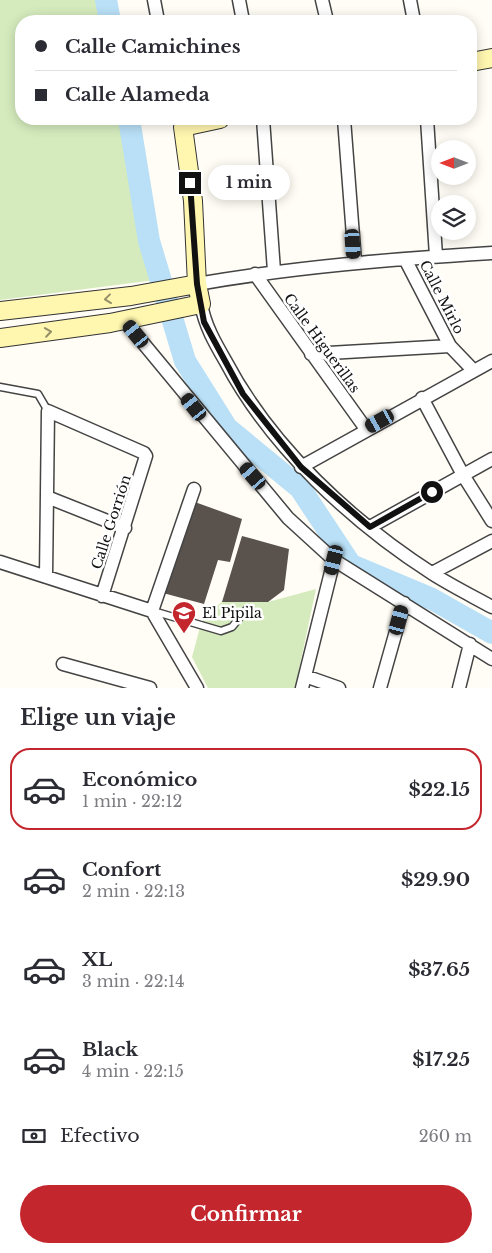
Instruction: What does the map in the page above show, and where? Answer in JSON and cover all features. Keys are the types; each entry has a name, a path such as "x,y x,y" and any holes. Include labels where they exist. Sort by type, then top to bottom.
{"street":[{"path":"154,0 157,15"},
{"path":"239,0 242,15"},
{"path":"322,0 326,15"},
{"path":"410,0 413,15"},
{"path":"477,61 492,58"},
{"path":"182,125 193,201 197,284 204,322 243,394 301,467 370,527 432,574 492,607"},
{"path":"263,125 274,271"},
{"path":"344,125 355,262"},
{"path":"427,125 436,256"},
{"path":"0,311 156,292 274,271 405,258 492,254"},
{"name":"Calle Mirlo","path":"405,258 450,346 473,370"},
{"name":"Calle Higuerillas","path":"255,274 366,429"},
{"path":"0,338 124,320 200,304"},
{"path":"124,320 288,518 334,560 492,659"},
{"path":"311,354 450,346"},
{"path":"301,467 366,429 492,361"},
{"path":"422,398 463,475 492,521"},
{"path":"46,577 48,411"},
{"name":"Calle Gorrión","path":"48,411 144,453 146,456 125,528 102,596"},
{"path":"370,527 492,458"},
{"path":"152,611 194,489"},
{"path":"47,497 125,528"},
{"path":"432,574 492,541"},
{"path":"334,560 304,682 339,688"},
{"path":"0,562 152,611 197,688"},
{"path":"380,688 404,603"},
{"path":"459,688 470,644"},
{"path":"63,664 150,688"}],"lane":[{"path":"0,387 38,394 48,411"},
{"path":"152,611 220,631 232,627 246,610"}],"green space":[{"path":"0,0 108,0 110,15 15,15 15,125 126,125 145,239 155,280 0,300"},
{"path":"316,589 295,688 208,688 192,657 203,616 222,602 268,602"}],"building":[{"path":"192,501 242,519 230,562 218,560 204,604 163,593"},
{"path":"242,536 289,549 284,590 268,602 222,602"}],"waterway":[{"path":"106,0 109,15"},
{"path":"130,125 149,241 185,361 227,428 300,488 351,565 432,599 492,633"}],"place":[{"name":"El Pipila","path":"184,634"}],"route":[{"path":"190,183 193,201 197,284 204,322 243,394 301,467 370,527 432,492"}]}
